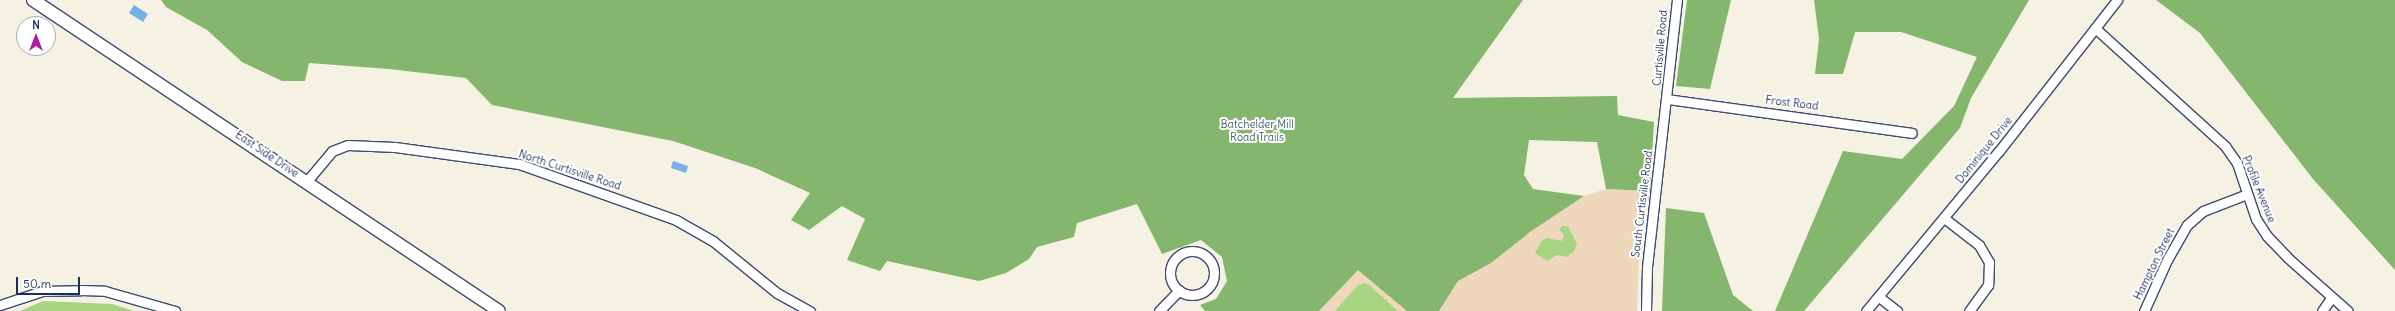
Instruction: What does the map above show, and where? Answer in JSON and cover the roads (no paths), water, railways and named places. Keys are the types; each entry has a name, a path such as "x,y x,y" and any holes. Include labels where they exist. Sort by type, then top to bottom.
{"main road":[{"name":"East Side Drive","path":"33,0 307,181 498,311"}],"street":[{"name":"Curtisville Road","path":"1667,99 1677,0"},
{"name":"Dominique Drive","path":"1866,311 1944,218 2117,0"},
{"name":"Profile Avenue","path":"2094,28 2225,146 2237,163 2256,219 2266,236 2331,298 2348,311"},
{"name":"Frost Road","path":"1667,99 1912,133"},
{"name":"South Curtisville Road","path":"1646,311 1647,267 1667,99"},
{"name":"North Curtisville Road","path":"307,181 332,150 348,145 395,147 519,164 676,220 713,241 777,293 810,311"},
{"name":"Hampton Street","path":"2144,311 2167,260 2187,225 2203,211 2247,194"},
{"path":"1944,218 1979,245 1989,262 1988,285 1969,311"},
{"path":"1194,251 1206,256 1213,272 1207,288 1196,294 1179,290 1170,274 1177,257 1194,251"},
{"path":"0,305 42,291 81,290 105,291 175,311"},
{"path":"1159,311 1179,290"},
{"path":"1879,297 1897,311"},
{"path":"2322,311 2331,298"}],"water":[{"path":"134,5 148,14 143,22 129,13"},
{"path":"673,161 688,166 686,173 671,168"}],"park label":[{"name":"Batchelder Mill Road Trails","path":"1257,131"}]}
